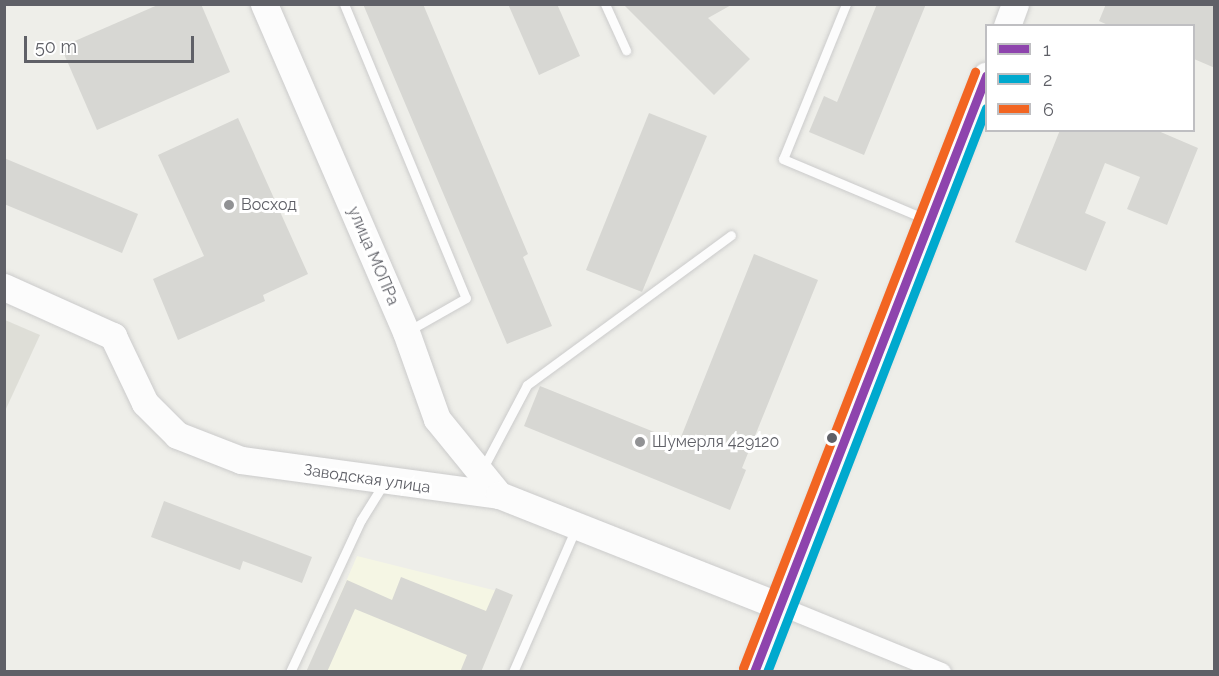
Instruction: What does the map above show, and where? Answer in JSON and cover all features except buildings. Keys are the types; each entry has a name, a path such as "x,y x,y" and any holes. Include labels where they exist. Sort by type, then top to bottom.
{"street":[{"name":"улица МОПРа","path":"264,4 406,332 437,419 482,470 499,495"},
{"path":"1008,24 1015,4"},
{"path":"754,672 928,220 985,81"},
{"name":"Заводская улица","path":"4,287 113,336 145,403 177,435 241,460 384,483 499,495 780,606"},
{"path":"780,606 930,669"}],"lane":[{"path":"344,4 466,297 406,332"},
{"path":"605,4 626,51"},
{"path":"846,4 783,159 928,220"},
{"path":"482,470 526,386 731,235"},
{"path":"290,672 361,520 384,483"},
{"path":"513,672 578,526"}],"shaded area":[{"path":"5,320 40,335 5,411"},
{"path":"357,556 513,595 481,671 307,672"}],"transit line":[{"name":"6","path":"743,668 975,72"},
{"name":"1","path":"754,672 985,79"},
{"name":"2","path":"767,672 985,111"}],"place":[{"name":"Восход","path":"229,205"},
{"name":"Шумерля 429120","path":"640,442"}]}
